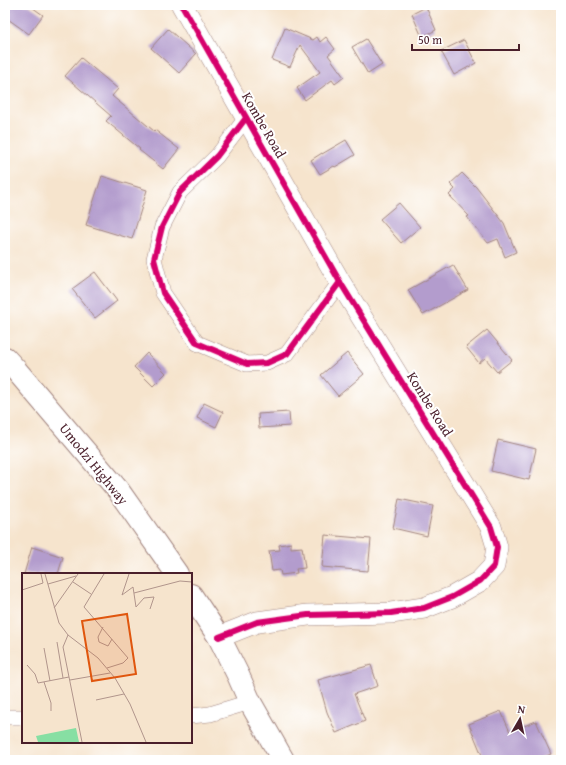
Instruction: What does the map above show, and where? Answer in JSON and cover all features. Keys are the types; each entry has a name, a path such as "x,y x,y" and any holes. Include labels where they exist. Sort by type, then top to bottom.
{"highway":[{"name":"Umodzi Highway","path":"5,358 118,490 176,573"},
{"path":"192,596 219,637 250,702 283,760"}],"street":[{"name":"Kombe Road","path":"182,5 340,282 492,527 497,547 494,566 480,581 452,597 424,608 391,613 308,615 257,622 219,637"},
{"path":"246,118 217,156 180,192 162,227 154,259 163,293 197,343 247,364 267,363 287,354 340,282"},
{"path":"192,716 210,714 250,702"},
{"path":"5,717 22,718"}],"building":[{"path":"10,5 29,5 43,15 29,34 5,17 5,12"},
{"path":"426,7 436,30 422,37 412,14"},
{"path":"285,28 313,40 317,37 320,42 326,37 335,49 328,55 344,77 335,84 332,80 305,100 297,88 320,72 300,45 290,67 272,60"},
{"path":"168,29 196,54 179,73 151,48"},
{"path":"366,39 382,65 368,74 352,47"},
{"path":"464,40 476,63 454,75 441,51"},
{"path":"81,58 118,89 112,96 154,131 155,130 179,149 163,169 106,121 111,116 65,76"},
{"path":"346,140 355,155 320,174 311,160"},
{"path":"462,173 476,187 504,223 516,252 505,257 498,239 488,243 467,217 469,216 449,195 455,189 450,184"},
{"path":"102,176 147,190 132,239 86,225"},
{"path":"399,203 420,227 401,243 380,219"},
{"path":"453,265 468,290 423,315 408,290"},
{"path":"95,272 117,301 95,318 72,289"},
{"path":"487,330 512,360 497,372 485,358 479,363 466,347"},
{"path":"147,353 166,373 153,386 134,367"},
{"path":"347,353 364,374 338,396 321,375"},
{"path":"204,403 223,412 216,427 197,418"},
{"path":"289,412 290,426 259,428 258,414"},
{"path":"498,440 536,449 529,480 491,471"},
{"path":"399,499 433,506 427,536 393,528"},
{"path":"325,535 371,539 368,571 322,567"},
{"path":"291,543 291,548 302,547 305,568 296,569 297,573 281,575 280,570 272,571 269,551 280,550 279,545"},
{"path":"32,547 63,557 58,573 24,573"},
{"path":"371,665 378,686 354,694 365,721 336,733 327,712 318,680"},
{"path":"501,711 510,732 536,721 551,754 538,760 484,760 469,724"}],"cycle path":[{"path":"182,5 340,282 491,527 497,547 494,566 480,581 452,597 424,608 391,613 308,615 257,622 219,637"},
{"path":"246,118 217,156 180,192 162,227 154,259 163,293 197,343 247,364 267,363 287,354 340,282"}]}
